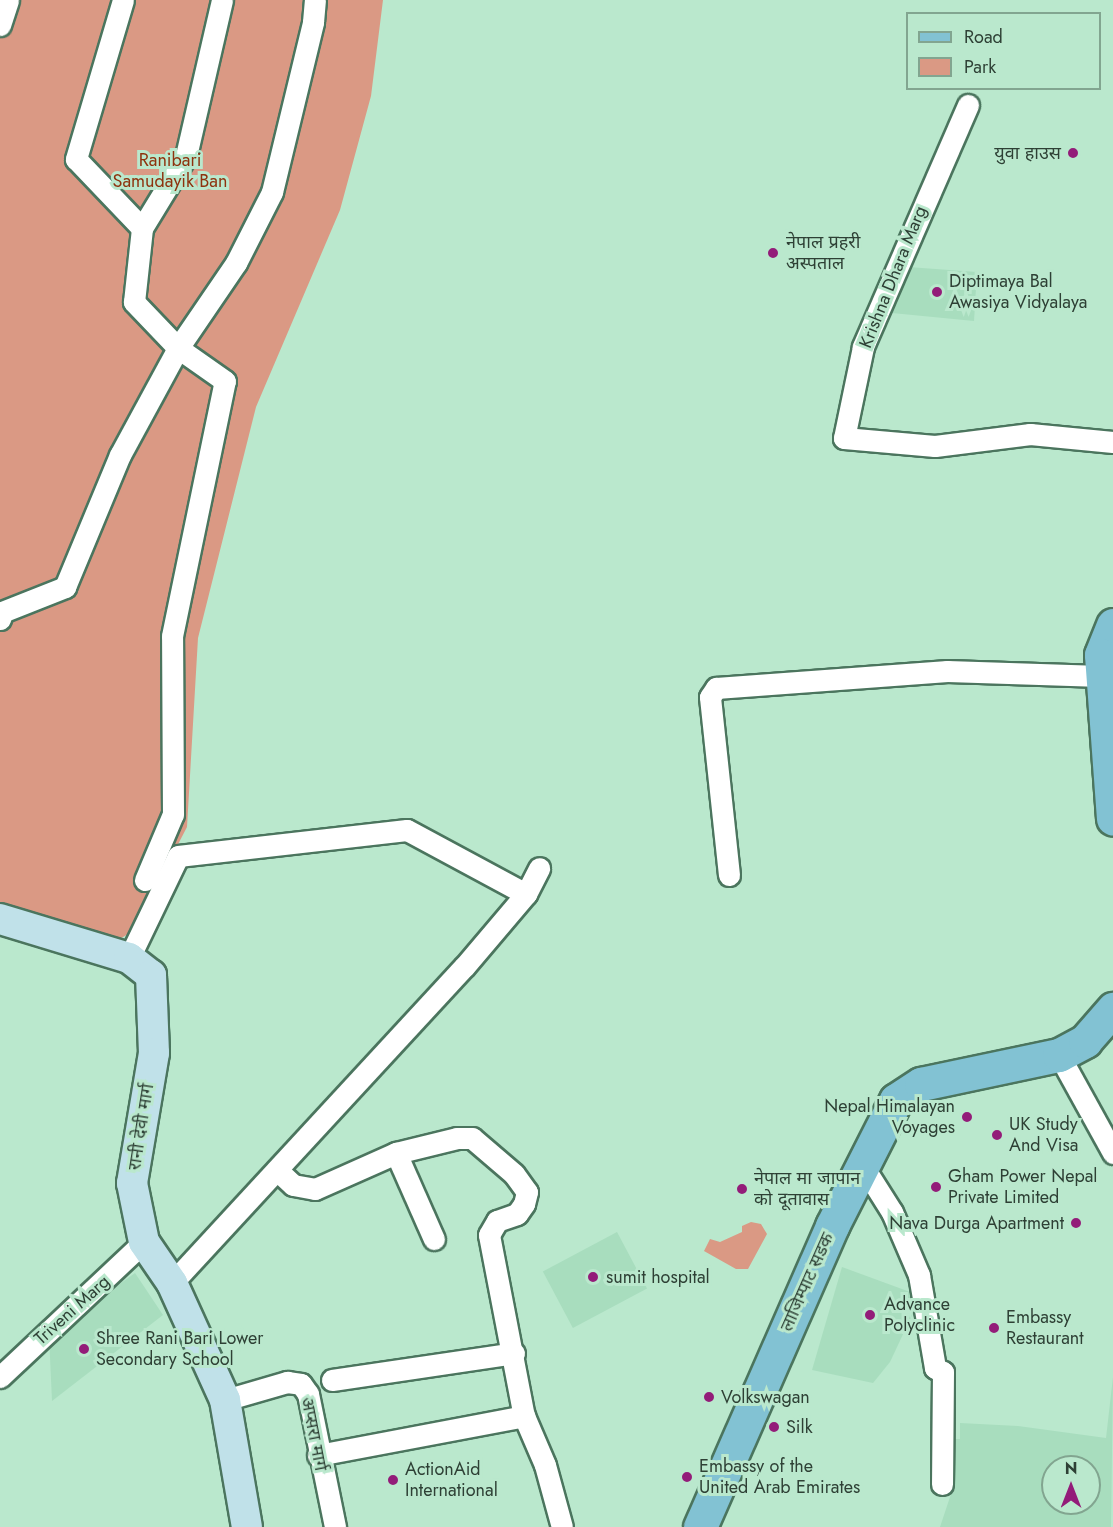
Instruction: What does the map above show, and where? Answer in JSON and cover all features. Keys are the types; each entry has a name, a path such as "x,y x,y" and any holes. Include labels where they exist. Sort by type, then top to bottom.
{"main road":[{"path":"1113,625 1101,655 1106,694 1113,819"},
{"name":"लाजिम्पाट सडक","path":"700,1527 861,1163 896,1100 913,1087 1059,1055 1085,1041 1113,1009"}],"street":[{"path":"0,25 8,0"},
{"path":"123,0 76,159 142,228"},
{"path":"146,879 173,814 172,636 225,381 178,348 134,302 142,228 186,156 222,0"},
{"path":"0,619 2,612 65,587 120,455 178,348 236,263 272,192 313,22 315,0"},
{"name":"Krishna Dhara Marg","path":"968,105 863,347 844,438 935,446 1030,434 1113,442"},
{"path":"729,875 710,697 716,688 947,671 1106,694"},
{"path":"129,958 178,856 407,830 526,894"},
{"path":"172,1283 464,967 526,894 539,868"},
{"name":"रानी देवी मार्ग","path":"0,919 129,958 151,975 154,1053 132,1183 144,1242 172,1283 225,1400 248,1527"},
{"path":"1059,1055 1113,1153"},
{"path":"277,1170 293,1185 315,1189 396,1153 440,1140 472,1138 499,1159 527,1192 517,1214 497,1221 489,1236 498,1295 514,1353 524,1416 545,1465 562,1527"},
{"path":"396,1153 435,1239"},
{"path":"861,1163 892,1212 919,1275 935,1368 943,1372 942,1484"},
{"name":"Triveni Marg","path":"0,1377 144,1242"},
{"path":"332,1380 514,1353"},
{"name":"अप्सरा मार्ग","path":"225,1400 287,1382 301,1384 308,1394 318,1455 335,1527"},
{"path":"318,1455 524,1416"}],"shaded area":[{"name":"Diptimaya Bal Awasiya Vidyalaya","path":"908,267 977,272 974,321 892,313"},
{"name":"sumit hospital","path":"617,1232 647,1289 573,1328 543,1271"},
{"name":"Advance Polyclinic","path":"842,1267 921,1296 890,1362 873,1383 812,1370"},
{"name":"Shree Rani Bari Lower Secondary School","path":"135,1273 163,1315 52,1401 49,1335"},
{"path":"1113,1377 1111,1527 940,1527 953,1488 948,1439 960,1439 960,1423 1018,1426 1106,1438"}],"green space":[{"name":"Ranibari Samudayik Ban","path":"0,0 383,0 371,96 340,210 256,407 198,638 187,827 133,931 105,948 0,910"},
{"path":"751,1222 761,1224 767,1234 748,1269 736,1269 704,1251 710,1239 720,1242 742,1232 742,1226"}],"place":[{"name":"युवा हाउस","path":"1073,153"},
{"name":"नेपाल प्रहरी अस्पताल","path":"773,253"},
{"name":"Diptimaya Bal Awasiya Vidyalaya","path":"937,292"},
{"name":"Nepal Himalayan Voyages","path":"967,1117"},
{"name":"UK Study And Visa","path":"997,1135"},
{"name":"Gham Power Nepal Private Limited","path":"936,1187"},
{"name":"नेपाल मा जापान को दूतावास","path":"742,1189"},
{"name":"Nava Durga Apartment","path":"1076,1223"},
{"name":"sumit hospital","path":"593,1277"},
{"name":"Advance Polyclinic","path":"870,1315"},
{"name":"Embassy Restaurant","path":"994,1328"},
{"name":"Shree Rani Bari Lower Secondary School","path":"84,1349"},
{"name":"Volkswagan","path":"709,1397"},
{"name":"Silk","path":"774,1427"},
{"name":"Embassy of the United Arab Emirates","path":"687,1477"},
{"name":"ActionAid International","path":"393,1480"}]}
